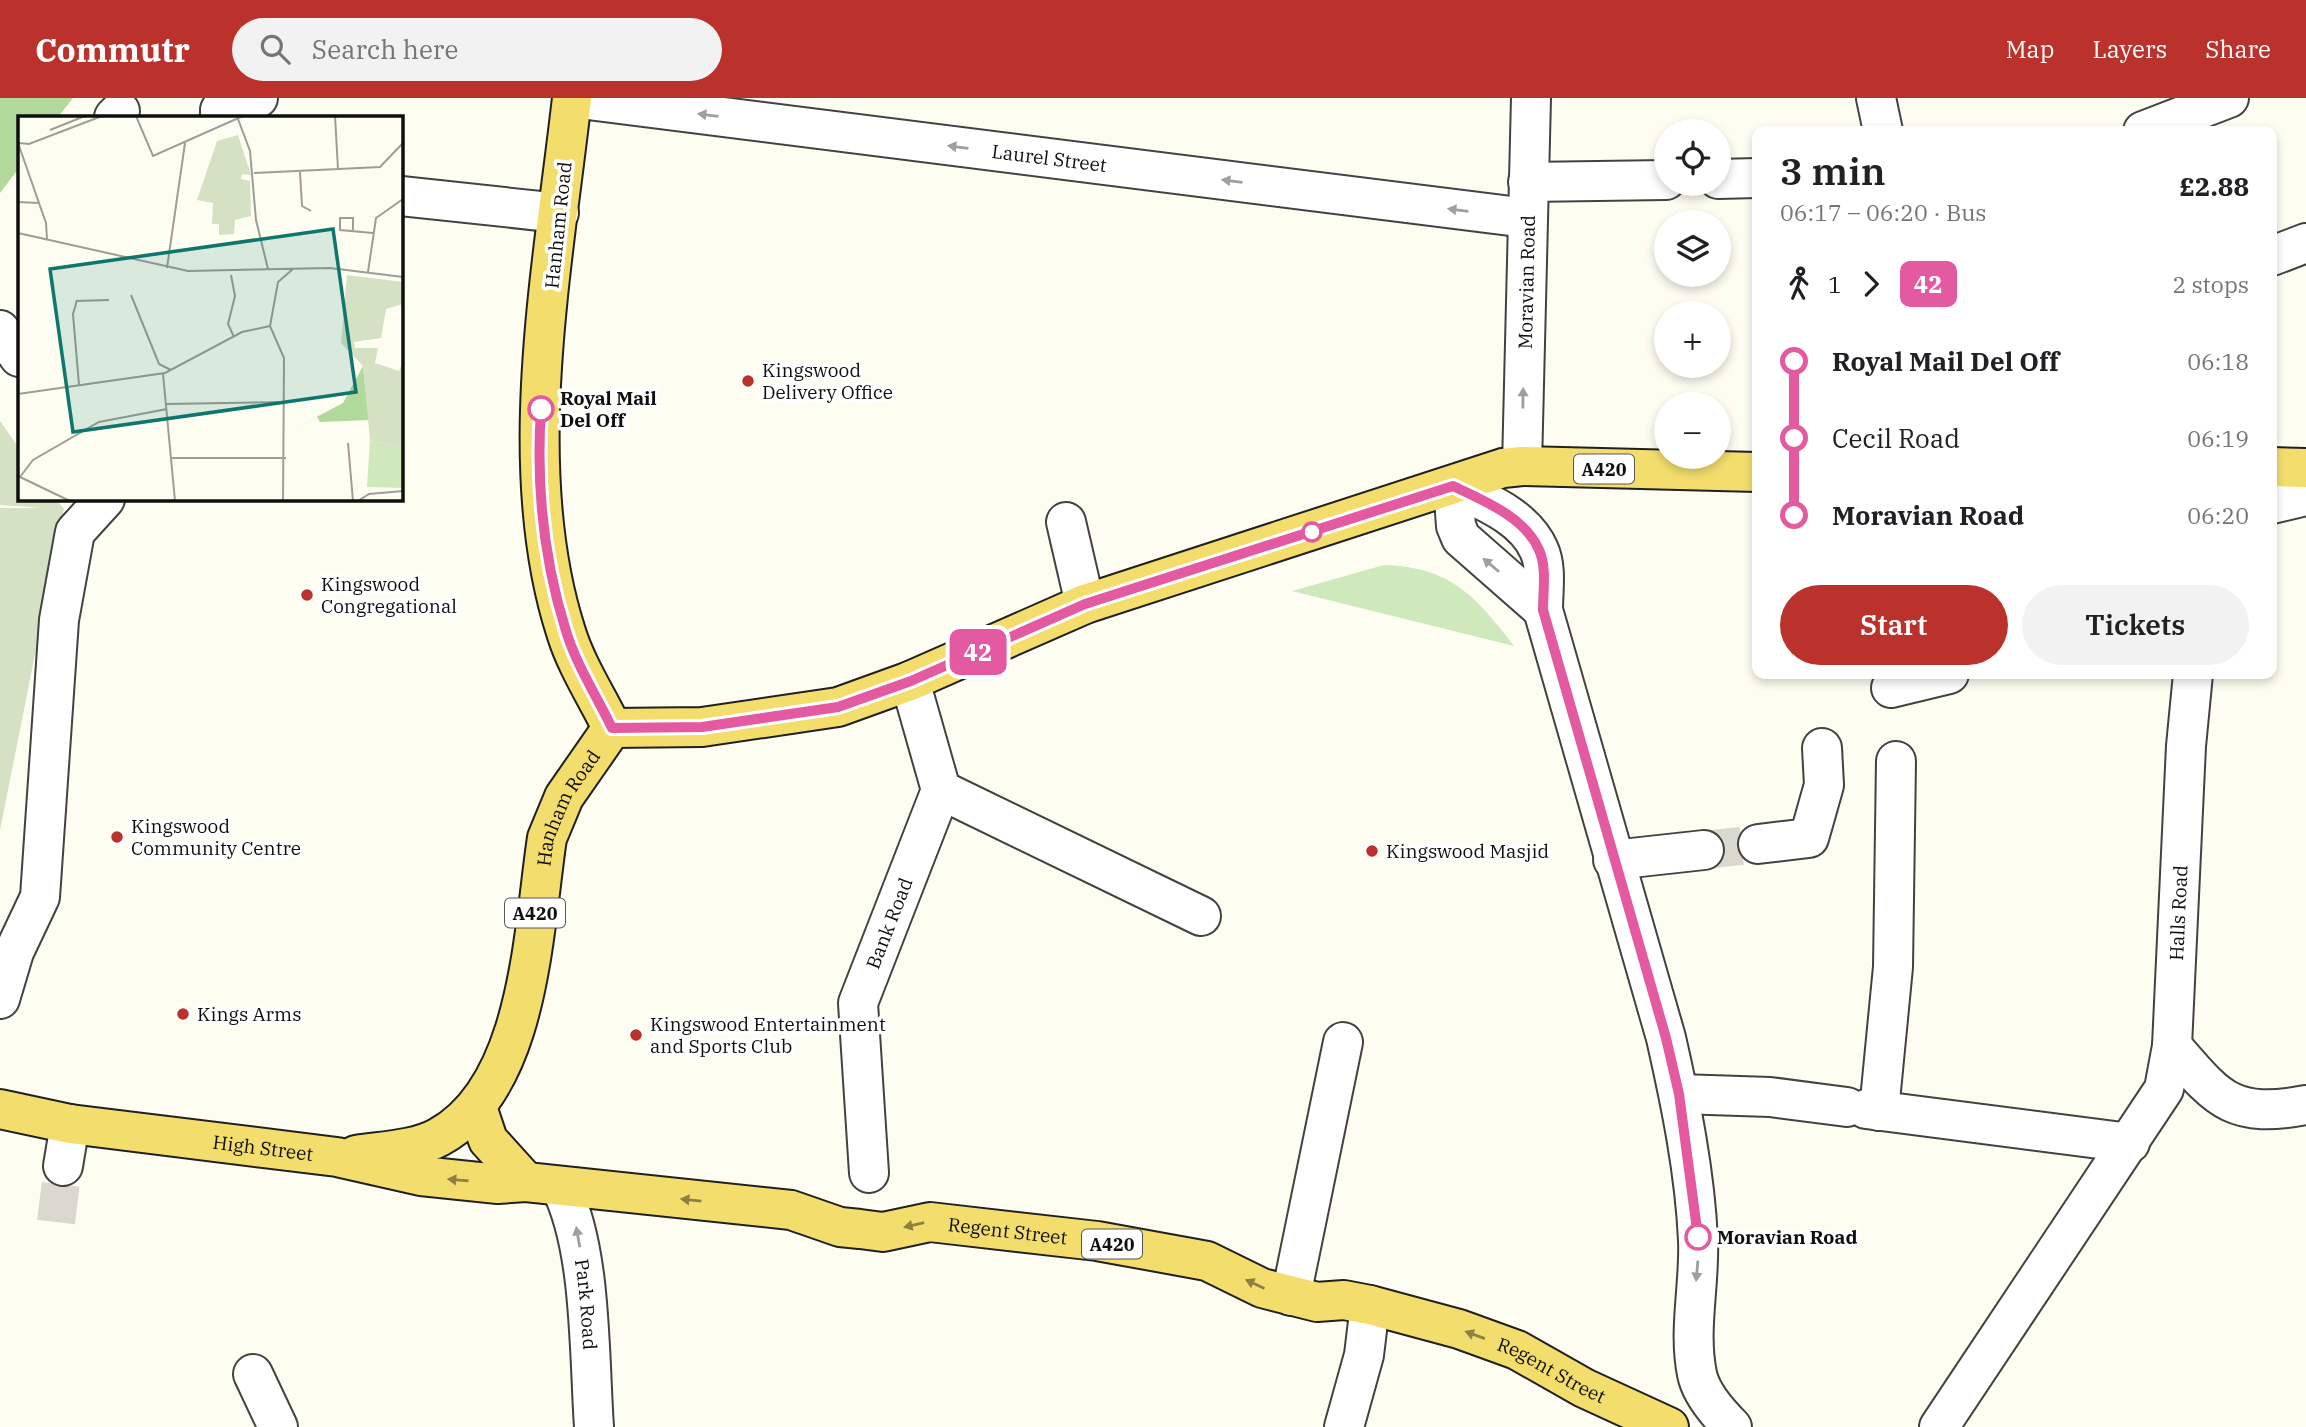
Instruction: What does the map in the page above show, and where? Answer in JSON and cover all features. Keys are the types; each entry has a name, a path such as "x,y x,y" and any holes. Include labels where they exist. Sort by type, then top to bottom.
{"main road":[{"name":"Hanham Road","path":"337,1157 437,1139 477,1107 503,1061 516,1030 547,838 555,814 612,728 566,633 543,537 538,456 572,98"},
{"name":"A420","path":"612,728 702,727 838,707 911,681 1085,604 1503,468 1522,466 1752,472"},
{"path":"2277,467 2306,468"},
{"path":"477,1107 488,1140 543,1184"},
{"name":"High Street","path":"0,1109 70,1124 337,1157 421,1176 498,1184 543,1184"},
{"name":"Regent Street","path":"543,1184 791,1210 839,1227 883,1232 930,1222 1097,1241 1207,1261 1224,1267 1256,1286 1291,1296 1317,1301 1344,1300 1460,1329 1517,1350 1584,1388 1670,1427"}],"street":[{"path":"220,116 220,110 258,98"},
{"name":"Laurel Street","path":"572,98 758,110 1527,200 1654,182"},
{"name":"Moravian Road","path":"1522,466 1531,98"},
{"path":"1876,98 1882,126"},
{"path":"2156,126 2229,98"},
{"path":"1731,179 1752,178"},
{"path":"402,196 559,213"},
{"path":"2277,254 2306,243"},
{"path":"0,330 18,356"},
{"path":"1453,486 1457,526 1461,538 1543,610"},
{"path":"1453,486 1495,506 1517,522 1539,548 1543,568 1543,610 1666,1038 1682,1112 1698,1237 1694,1306 1697,1374 1709,1399 1732,1427"},
{"path":"2277,503 2306,496"},
{"path":"0,999 14,952 40,897 59,620 75,532 104,500"},
{"path":"1066,522 1085,604"},
{"path":"1891,688 1928,679"},
{"name":"Halls Road","path":"1939,1427 2164,1089 2172,1046 2186,746 2193,679"},
{"path":"911,681 941,790 1201,916"},
{"path":"1758,844 1809,838 1824,785 1822,748"},
{"path":"1864,1109 1893,967 1896,761"},
{"name":"Bank Road","path":"869,1173 858,1003 941,790"},
{"path":"1614,860 1704,850"},
{"path":"1291,1296 1343,1042"},
{"path":"2172,1046 2222,1100 2252,1110 2276,1111 2306,1105"},
{"path":"1682,1112 1770,1097 2127,1147"},
{"path":"63,1166 70,1124"},
{"name":"Park Road","path":"543,1184 570,1206 579,1239 594,1427"},
{"path":"1344,1427 1364,1355 1370,1306"},
{"path":"253,1374 278,1427"}],"green space":[{"path":"0,98 73,98 59,116 18,116 18,169 0,193"},
{"path":"0,421 18,447 18,500 57,500 64,509 0,830 0,508 44,508 0,505"},
{"path":"1384,565 1427,571 1444,578 1473,599 1514,646 1292,591"}],"tunnel":[{"path":"1704,850 1758,844"},
{"path":"56,1222 63,1166"}],"bus line":[{"name":"42","path":"541,409 538,456 543,537 566,633 612,728 702,727 838,707 911,681 1085,604 1453,486 1495,506 1517,522 1539,548 1542,558 1543,610 1666,1038 1679,1094 1698,1237"}],"place":[{"name":"Kingswood Delivery Office","path":"748,381"},
{"name":"Royal Mail Del Off","path":"541,409"},
{"name":"Kingswood Congregational","path":"307,595"},
{"name":"Kingswood Community Centre","path":"117,837"},
{"name":"Kingswood Masjid","path":"1372,851"},
{"name":"Kings Arms","path":"183,1014"},
{"name":"Kingswood Entertainment and Sports Club","path":"636,1035"},
{"name":"Moravian Road","path":"1698,1237"}]}
